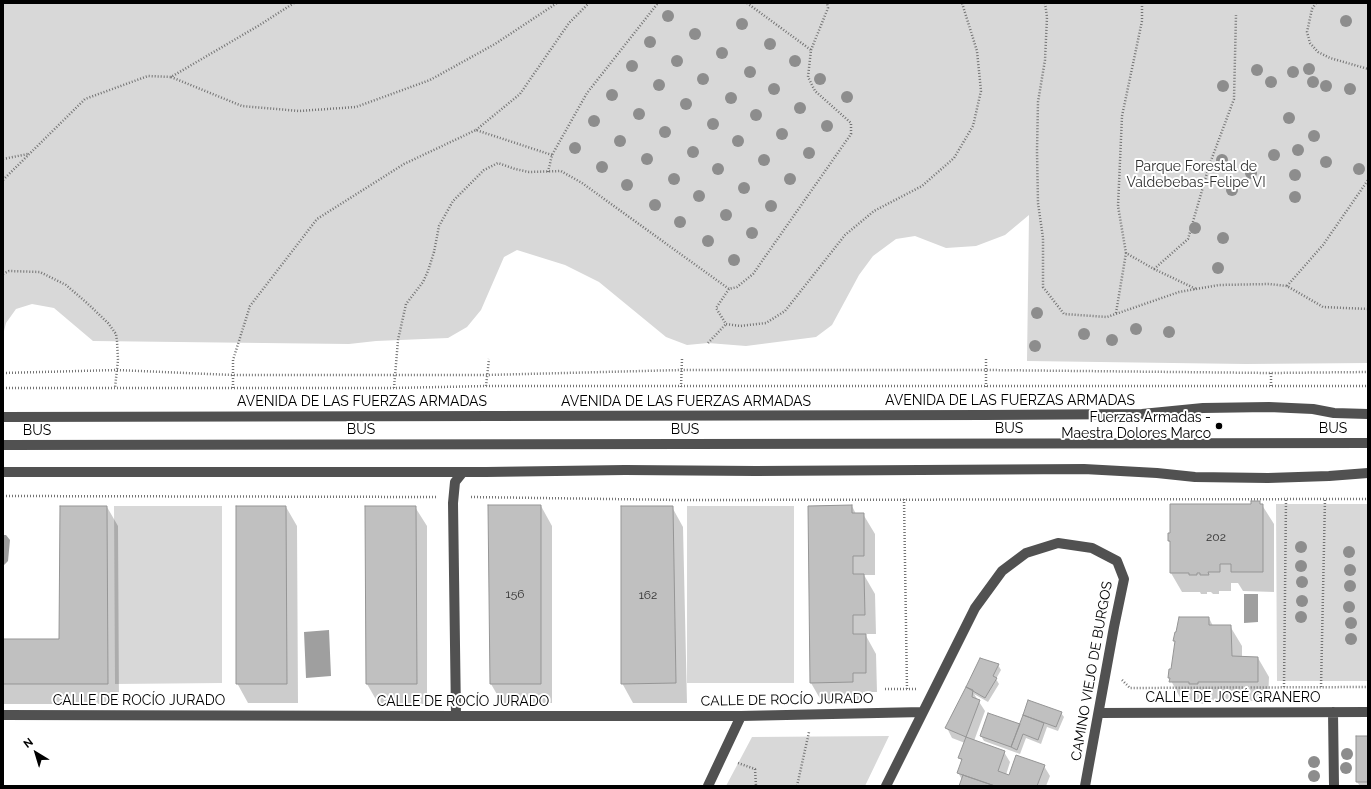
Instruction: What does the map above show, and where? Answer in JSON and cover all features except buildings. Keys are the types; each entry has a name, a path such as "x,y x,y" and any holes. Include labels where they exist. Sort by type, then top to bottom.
{"street":[{"name":"AVENIDA DE LAS FUERZAS ARMADAS","path":"3,417 1142,414 1203,408 1313,409 1334,413 1368,414"},
{"name":"BUS","path":"3,445 1368,443"},
{"path":"3,472 463,472 1084,469 1158,473 1196,477 1268,478 1368,473"},
{"path":"456,716 454,503 455,482 463,472"},
{"name":"CAMINO VIEJO DE BURGOS","path":"886,786 974,608 1002,572 1026,553 1058,543 1092,548 1117,561 1124,579 1085,786"},
{"name":"CALLE DE ROCÍO JURADO","path":"3,715 741,716 923,712"},
{"name":"CALLE DE JOSÉ GRANERO","path":"1099,712 1368,712"},
{"path":"1333,712 1334,786"},
{"path":"708,786 741,716"}],"path":[{"path":"171,77 294,3"},
{"path":"3,180 85,99 148,76 171,77 242,106 299,111 356,107 430,80 495,44 557,3"},
{"path":"233,388 233,360 250,306 317,219 404,164 476,130 520,94 569,23 588,3"},
{"path":"548,172 552,155 587,93 658,3"},
{"path":"747,3 811,50"},
{"path":"827,3 828,8 811,50 808,77 815,91 851,123 851,134 753,274 737,287 729,289 716,308 726,324 740,326 766,323 785,311 845,235 874,211 922,186 954,158 973,126 981,91 976,51 962,3"},
{"path":"1045,3 1047,17 1045,60 1038,102 1038,203 1043,238 1044,287 1064,314 1106,317 1179,292 1226,285 1269,284 1288,286 1323,308 1368,309"},
{"path":"1116,314 1126,253 1118,206 1122,116 1142,21 1142,3"},
{"path":"1316,3 1312,9 1308,32 1310,43 1318,52 1330,58 1368,69"},
{"path":"1154,269 1188,239 1209,166 1234,99 1236,15"},
{"path":"476,130 552,155"},
{"path":"3,159 29,154"},
{"path":"394,388 398,340 406,304 423,282 428,271 434,252 439,226 453,201 484,170 498,163 529,172 561,171 582,183 729,289"},
{"path":"1288,286 1323,245 1368,180"},
{"path":"1126,253 1154,269 1196,289"},
{"path":"3,274 8,271 40,272 66,285 108,323 116,334 117,341 117,370 115,388"},
{"path":"708,343 726,324"},
{"path":"486,386 489,359"},
{"path":"681,387 682,359"},
{"path":"986,359 986,387"},
{"path":"3,373 117,370 232,375 487,375 681,370 986,370 1271,373 1368,372"},
{"path":"1271,373 1271,386"},
{"path":"3,388 394,388 486,386 1368,386"},
{"path":"3,496 438,497"},
{"path":"471,496 678,500 1368,499"},
{"path":"904,499 908,689"},
{"path":"1284,687 1286,499"},
{"path":"1321,687 1325,499"},
{"path":"797,786 808,737 810,714"},
{"path":"734,762 755,769 756,786"}],"green space":[{"name":"Parque Forestal de Valdebebas-Felipe VI","path":"3,3 1368,3 1368,363 1246,364 1027,361 1029,215 1005,235 976,246 946,248 915,236 896,239 873,256 859,275 832,325 816,337 746,346 708,343 687,345 666,337 599,282 565,265 517,250 504,257 481,310 467,327 448,338 376,341 349,344 93,341 54,308 32,304 16,309 6,323 3,335"},
{"path":"1276,504 1368,504 1368,681 1277,681"},
{"path":"114,506 222,506 222,683 115,684"},
{"path":"687,506 794,506 794,683 687,683"},
{"path":"889,736 865,786 726,786 752,737"}],"shaded area":[{"path":"3,535 6,535 10,540 8,561 3,566"},
{"path":"1244,594 1258,594 1258,622 1244,623"},
{"path":"329,630 331,676 306,678 304,632"}],"place":[{"name":"Fuerzas Armadas - Maestra Dolores Marco","path":"1219,426"}]}
